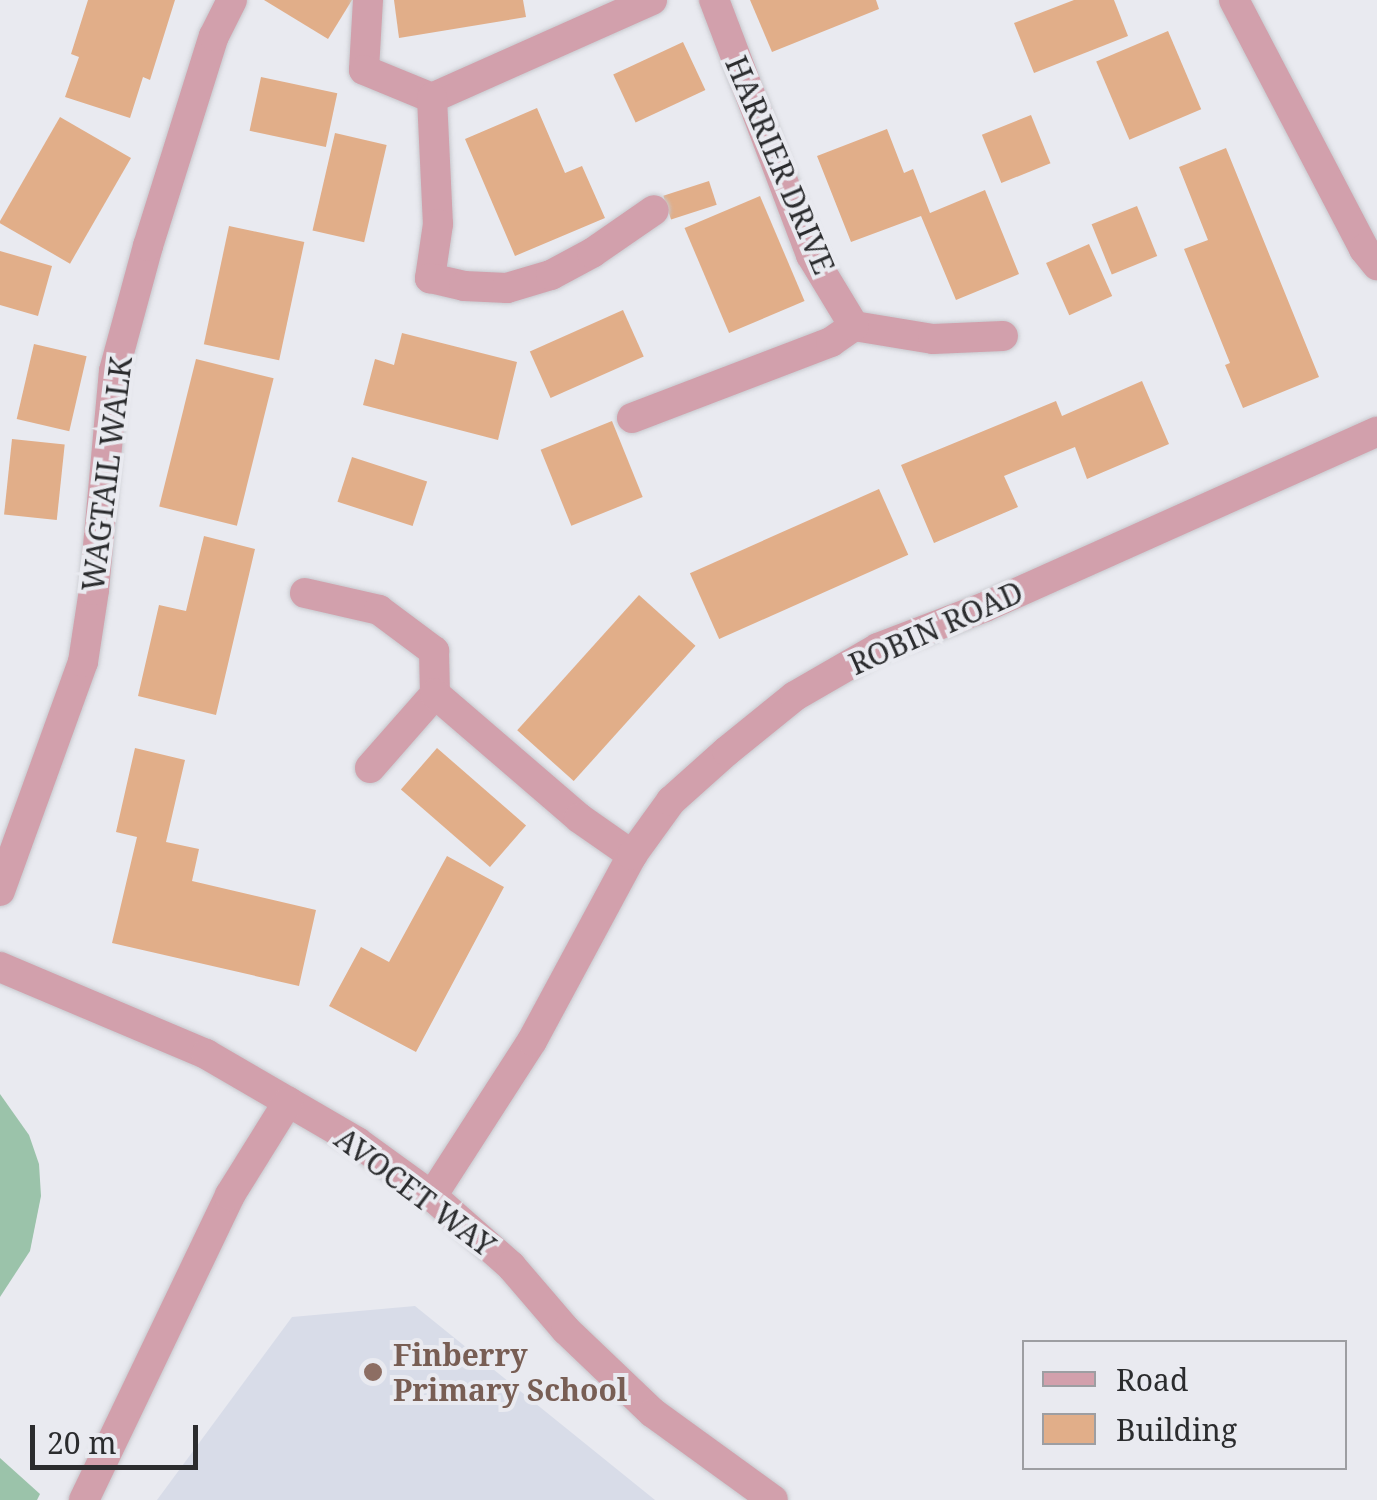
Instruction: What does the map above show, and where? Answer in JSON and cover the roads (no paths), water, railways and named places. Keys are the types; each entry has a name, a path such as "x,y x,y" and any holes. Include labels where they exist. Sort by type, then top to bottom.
{"street":[{"name":"WAGTAIL WALK","path":"0,891 83,662 94,590 114,371 148,246 214,36 232,0"},
{"path":"368,0 350,68 432,98 652,0"},
{"name":"HARRIER DRIVE","path":"714,0 811,255 854,326"},
{"path":"1234,0 1364,248 1377,265"},
{"path":"432,98 438,224 430,278 464,286 507,288 551,275 654,210"},
{"path":"632,418 831,342 854,326 933,339 1004,336"},
{"name":"ROBIN ROAD","path":"432,1196 532,1041 632,855 671,801 795,696 878,648 985,607 1377,432"},
{"path":"304,593 380,610 434,651 436,694 370,768"},
{"path":"436,694 579,818 632,855"},
{"name":"AVOCET WAY","path":"0,967 206,1054 357,1142 432,1196 511,1266 625,1389 773,1500"},
{"path":"84,1500 230,1195 288,1102"}],"place":[{"name":"Finberry Primary School","path":"373,1372"}]}
